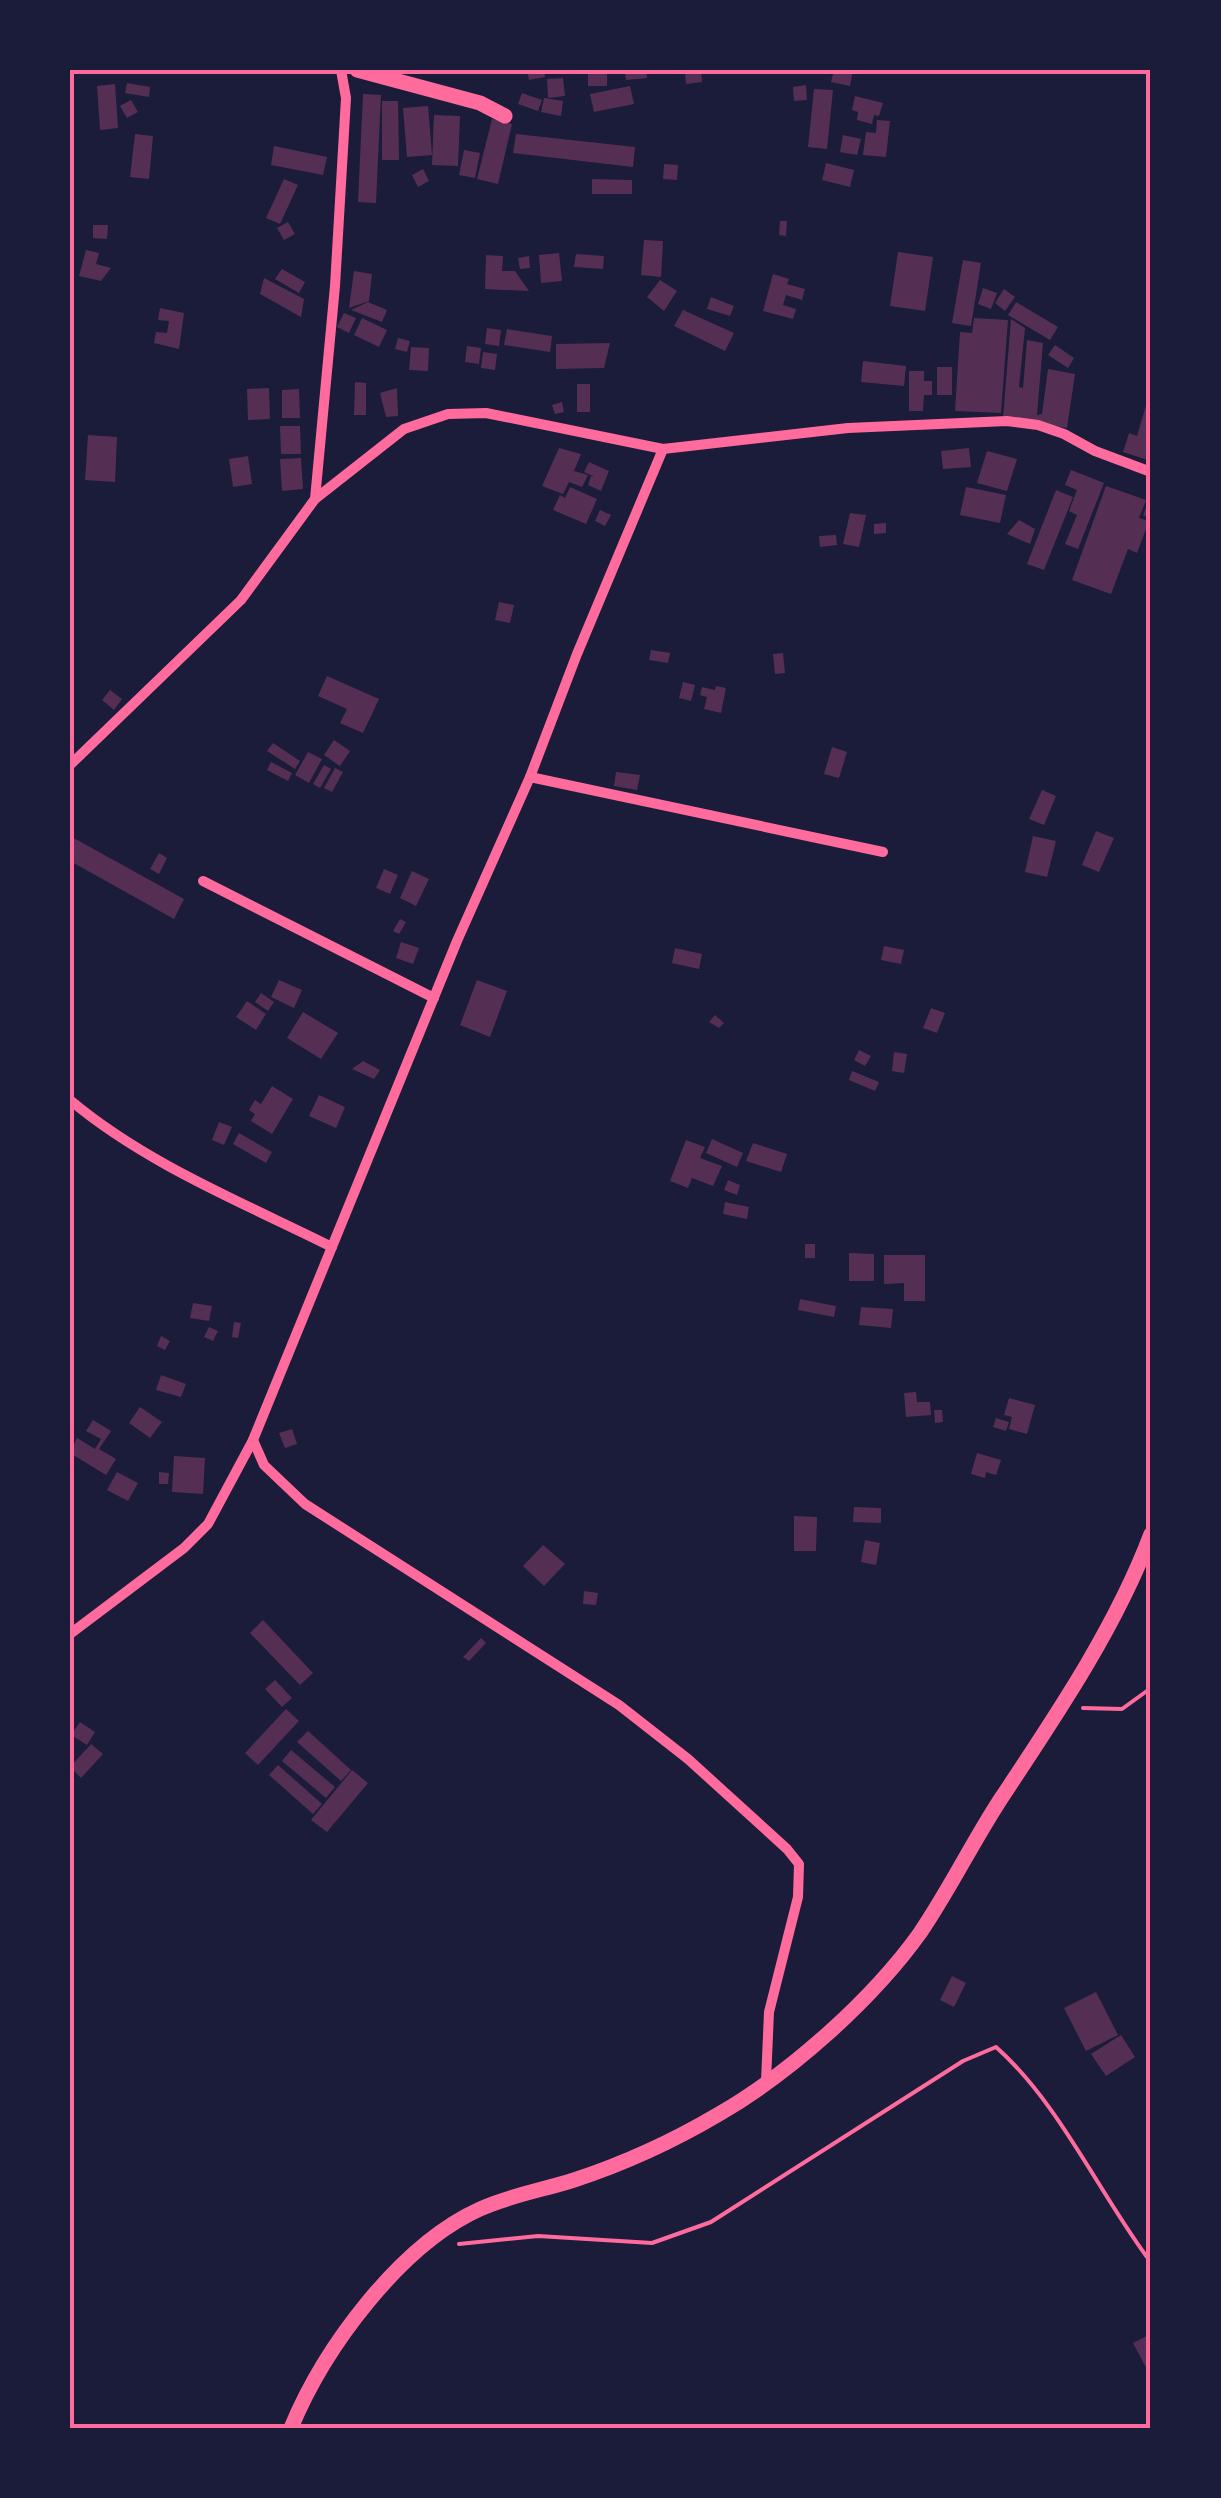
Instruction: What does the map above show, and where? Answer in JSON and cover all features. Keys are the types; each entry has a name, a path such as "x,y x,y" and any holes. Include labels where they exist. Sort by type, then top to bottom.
{"street":[{"path":"315,499 335,286 346,98 341,70"},
{"path":"357,70 480,104 504,116"},
{"path":"70,764 241,600 315,499 404,429 448,414 486,413 664,450 848,428 1007,421 1064,434 1095,451 1151,472"},
{"path":"70,1634 184,1548 208,1524 253,1440 664,450"},
{"path":"530,776 883,852"},
{"path":"204,881 434,998"},
{"path":"70,1100 119,1135 201,1182 332,1247"},
{"path":"253,1440 264,1465 305,1504 619,1705 788,1848 799,1864 798,1897 769,2012 766,2081"},
{"path":"291,2428 322,2366 360,2312 426,2246 480,2209 595,2173 720,2114 866,1998 922,1929 1058,1708 1118,1606 1151,1534"}],"path":[{"path":"1058,1708 1122,1709 1151,1688"},
{"path":"426,2246 538,2236 652,2243 712,2222 963,2061 996,2047 1024,2072 1151,2265"}],"building":[{"path":"527,70 544,70 545,77 529,80"},
{"path":"588,70 607,70 607,86 588,86"},
{"path":"625,70 646,70 647,78 626,80"},
{"path":"834,70 853,70 850,86 831,82"},
{"path":"701,71 702,82 686,84 685,73"},
{"path":"563,78 565,96 548,98 547,79"},
{"path":"127,83 150,87 149,97 125,93"},
{"path":"115,84 118,128 100,130 97,86"},
{"path":"806,85 807,100 794,101 793,87"},
{"path":"630,86 634,104 594,112 590,94"},
{"path":"814,89 833,90 827,149 808,147"},
{"path":"522,93 542,100 538,111 518,104"},
{"path":"363,94 381,95 376,203 358,202"},
{"path":"855,96 883,103 872,124 857,120 858,112 852,110"},
{"path":"544,98 563,101 561,116 541,112"},
{"path":"131,100 138,112 127,118 120,106"},
{"path":"382,101 398,101 399,160 382,160"},
{"path":"428,106 432,155 407,157 403,108"},
{"path":"434,115 460,116 458,166 432,165"},
{"path":"492,119 512,124 498,184 477,179"},
{"path":"877,120 890,121 886,157 863,155 866,132 876,133"},
{"path":"135,134 153,136 149,179 130,177"},
{"path":"516,134 635,147 633,167 513,153"},
{"path":"843,135 861,139 857,155 840,152"},
{"path":"274,146 327,157 323,175 271,165"},
{"path":"464,150 480,153 475,178 459,175"},
{"path":"826,163 854,170 850,187 822,180"},
{"path":"664,164 678,165 677,180 663,179"},
{"path":"423,169 429,181 418,187 412,175"},
{"path":"284,179 298,185 280,224 266,218"},
{"path":"592,179 632,180 632,194 592,194"},
{"path":"780,221 787,221 786,236 779,235"},
{"path":"288,222 295,234 284,240 277,228"},
{"path":"93,225 108,225 107,239 93,238"},
{"path":"644,240 663,241 661,277 641,275"},
{"path":"86,250 99,253 96,264 111,268 101,281 79,276"},
{"path":"898,252 933,257 925,311 890,306"},
{"path":"559,253 562,281 541,283 539,255"},
{"path":"576,254 604,256 603,269 574,267"},
{"path":"486,255 503,256 502,271 515,271 529,291 485,289"},
{"path":"529,256 530,268 520,269 518,258"},
{"path":"963,260 981,263 971,326 952,323"},
{"path":"282,269 305,282 299,293 275,279"},
{"path":"354,271 372,274 369,301 349,308"},
{"path":"773,274 789,279 787,284 805,289 802,300 786,295 783,305 796,309 793,319 763,311"},
{"path":"264,278 304,299 301,317 260,294"},
{"path":"660,280 677,291 664,311 647,297"},
{"path":"983,288 997,293 991,309 978,304"},
{"path":"1004,289 1015,297 1005,311 995,303"},
{"path":"711,297 734,306 730,316 707,309"},
{"path":"368,302 387,310 382,322 351,310"},
{"path":"1016,302 1058,327 1050,340 1008,315"},
{"path":"160,308 184,313 179,349 154,343 156,332 167,333 169,321 158,320"},
{"path":"683,310 734,333 725,351 674,326"},
{"path":"344,313 356,318 349,333 337,327"},
{"path":"362,318 387,330 379,347 354,335"},
{"path":"974,318 1008,320 1001,413 955,411 960,332 972,333"},
{"path":"1011,319 1025,328 1019,387 1023,388 1027,340 1043,343 1037,415 1042,414 1048,369 1075,374 1067,428 1003,418"},
{"path":"487,328 501,330 499,346 485,344"},
{"path":"507,329 552,336 550,352 504,345"},
{"path":"398,338 410,341 407,352 395,349"},
{"path":"610,343 604,368 556,369 556,344"},
{"path":"1055,345 1074,358 1068,368 1048,355"},
{"path":"467,346 481,348 479,364 465,362"},
{"path":"411,347 429,348 428,371 409,370"},
{"path":"483,352 497,354 495,370 481,368"},
{"path":"863,361 906,366 904,386 861,382"},
{"path":"937,367 952,367 952,395 937,395"},
{"path":"909,371 924,371 924,381 932,381 932,395 924,395 923,411 909,411"},
{"path":"355,382 366,383 366,415 354,415"},
{"path":"577,384 590,384 590,412 577,412"},
{"path":"269,388 270,419 248,420 247,389"},
{"path":"397,388 398,416 386,417 380,393"},
{"path":"299,389 300,418 282,418 282,390"},
{"path":"1150,392 1151,461 1123,452 1129,433 1137,436"},
{"path":"562,402 564,412 555,414 552,405"},
{"path":"280,426 300,426 301,454 281,454"},
{"path":"88,435 117,437 115,482 85,480"},
{"path":"559,448 581,454 574,471 588,475 582,487 569,482 563,494 542,486"},
{"path":"969,448 971,467 943,469 941,451"},
{"path":"987,451 1017,459 1007,491 977,483"},
{"path":"248,456 252,484 233,487 229,459"},
{"path":"301,458 303,489 282,491 280,459"},
{"path":"589,462 609,471 601,491 588,485 591,476 595,477 584,472"},
{"path":"1071,470 1104,483 1078,549 1065,544 1077,515 1069,511 1077,490 1065,485"},
{"path":"1106,486 1146,500 1139,518 1149,521 1137,553 1128,549 1111,594 1072,580"},
{"path":"570,487 597,499 586,524 553,510 560,495 565,498"},
{"path":"966,487 1006,495 1000,523 960,515"},
{"path":"1056,490 1073,497 1044,570 1027,564"},
{"path":"1151,496 1151,519 1143,515"},
{"path":"600,510 611,515 605,526 595,521"},
{"path":"850,513 866,515 859,547 843,544"},
{"path":"1019,520 1035,529 1030,544 1007,534"},
{"path":"886,523 886,533 874,534 874,524"},
{"path":"836,535 837,545 820,547 819,536"},
{"path":"499,602 514,605 510,623 495,620"},
{"path":"651,650 670,653 668,663 649,660"},
{"path":"783,653 785,673 775,674 773,654"},
{"path":"327,676 379,699 363,733 340,723 347,709 318,696"},
{"path":"683,682 695,685 691,701 679,698"},
{"path":"716,686 726,688 721,713 704,709 707,697 700,695 702,687 715,690"},
{"path":"110,690 122,699 114,710 102,700"},
{"path":"334,740 350,751 340,766 324,755"},
{"path":"273,743 300,761 295,769 267,751"},
{"path":"832,747 847,752 839,778 824,774"},
{"path":"308,752 322,759 309,783 295,775"},
{"path":"271,762 292,773 288,781 267,770"},
{"path":"324,765 331,769 320,788 313,784"},
{"path":"335,768 343,772 332,792 324,788"},
{"path":"616,772 640,775 637,790 614,786"},
{"path":"1042,790 1056,796 1044,825 1029,819"},
{"path":"1096,831 1114,838 1099,872 1082,865"},
{"path":"70,836 184,899 174,919 70,861"},
{"path":"1033,836 1056,841 1047,877 1025,872"},
{"path":"159,853 167,858 159,874 150,869"},
{"path":"384,869 398,875 390,894 376,888"},
{"path":"412,871 429,879 416,906 400,898"},
{"path":"400,919 406,922 399,934 393,931"},
{"path":"401,942 419,948 413,964 396,958"},
{"path":"884,946 904,950 901,964 881,960"},
{"path":"675,948 702,954 699,969 672,963"},
{"path":"279,980 302,990 294,1008 271,997"},
{"path":"477,980 507,991 490,1037 460,1025"},
{"path":"261,993 274,1002 268,1011 255,1002"},
{"path":"247,1001 266,1014 256,1030 236,1017"},
{"path":"931,1008 945,1013 937,1033 923,1028"},
{"path":"303,1012 338,1033 321,1059 287,1038"},
{"path":"715,1015 724,1023 719,1028 709,1022"},
{"path":"859,1050 871,1056 865,1066 854,1060"},
{"path":"894,1052 907,1054 904,1073 892,1071"},
{"path":"363,1061 380,1070 374,1079 352,1069"},
{"path":"852,1071 879,1082 875,1091 849,1080"},
{"path":"272,1086 293,1099 272,1134 251,1121 255,1114 249,1110 255,1100 261,1104"},
{"path":"319,1095 345,1107 336,1128 309,1116"},
{"path":"219,1122 232,1127 224,1145 212,1140"},
{"path":"239,1133 272,1152 266,1163 233,1144"},
{"path":"712,1139 743,1153 737,1167 706,1153"},
{"path":"686,1140 705,1147 700,1158 722,1166 713,1186 692,1178 688,1188 670,1181"},
{"path":"753,1143 787,1154 781,1172 746,1161"},
{"path":"728,1180 740,1185 737,1195 724,1190"},
{"path":"725,1202 749,1207 747,1219 723,1214"},
{"path":"805,1244 815,1244 815,1258 805,1258"},
{"path":"849,1253 874,1254 874,1281 849,1281"},
{"path":"884,1255 925,1255 925,1301 904,1301 904,1283 884,1284"},
{"path":"800,1299 836,1306 834,1317 798,1310"},
{"path":"193,1303 212,1306 209,1321 190,1318"},
{"path":"861,1307 893,1309 891,1328 859,1325"},
{"path":"234,1322 241,1323 238,1338 232,1337"},
{"path":"209,1327 218,1331 213,1341 204,1337"},
{"path":"161,1336 170,1341 165,1350 157,1346"},
{"path":"161,1375 186,1384 181,1397 156,1390"},
{"path":"916,1392 917,1402 930,1402 931,1415 906,1417 904,1393"},
{"path":"1009,1398 1035,1405 1027,1434 1009,1429 1012,1417 1004,1415"},
{"path":"140,1407 162,1422 150,1438 129,1423"},
{"path":"934,1410 942,1410 943,1422 935,1423"},
{"path":"996,1418 1009,1422 1006,1431 993,1427"},
{"path":"93,1420 111,1431 99,1449 116,1459 106,1475 70,1453 77,1438 95,1449 101,1439 86,1431"},
{"path":"292,1429 297,1444 285,1448 279,1433"},
{"path":"977,1453 1001,1460 996,1475 986,1472 985,1478 971,1474"},
{"path":"174,1456 205,1458 203,1494 172,1492"},
{"path":"117,1472 138,1483 128,1501 107,1490"},
{"path":"159,1472 169,1473 168,1484 159,1484"},
{"path":"854,1507 881,1508 881,1523 853,1522"},
{"path":"794,1516 817,1517 816,1551 794,1551"},
{"path":"865,1540 880,1543 876,1565 861,1562"},
{"path":"543,1545 565,1564 544,1586 523,1566"},
{"path":"584,1591 598,1593 596,1605 583,1604"},
{"path":"263,1620 313,1673 300,1685 250,1633"},
{"path":"481,1638 486,1643 469,1661 463,1657"},
{"path":"275,1680 292,1698 282,1707 265,1689"},
{"path":"286,1709 299,1721 258,1765 245,1753"},
{"path":"80,1722 95,1732 87,1745 71,1735"},
{"path":"308,1731 351,1770 341,1781 297,1742"},
{"path":"91,1744 103,1754 81,1778 70,1767"},
{"path":"291,1750 335,1787 326,1798 282,1761"},
{"path":"278,1765 322,1804 313,1814 269,1775"},
{"path":"352,1770 368,1783 327,1832 311,1820"},
{"path":"952,1976 966,1983 954,2007 940,2000"},
{"path":"1096,1992 1118,2035 1086,2051 1064,2008"},
{"path":"1121,2035 1135,2057 1106,2076 1091,2054"},
{"path":"1151,2334 1151,2377 1133,2343"}]}
